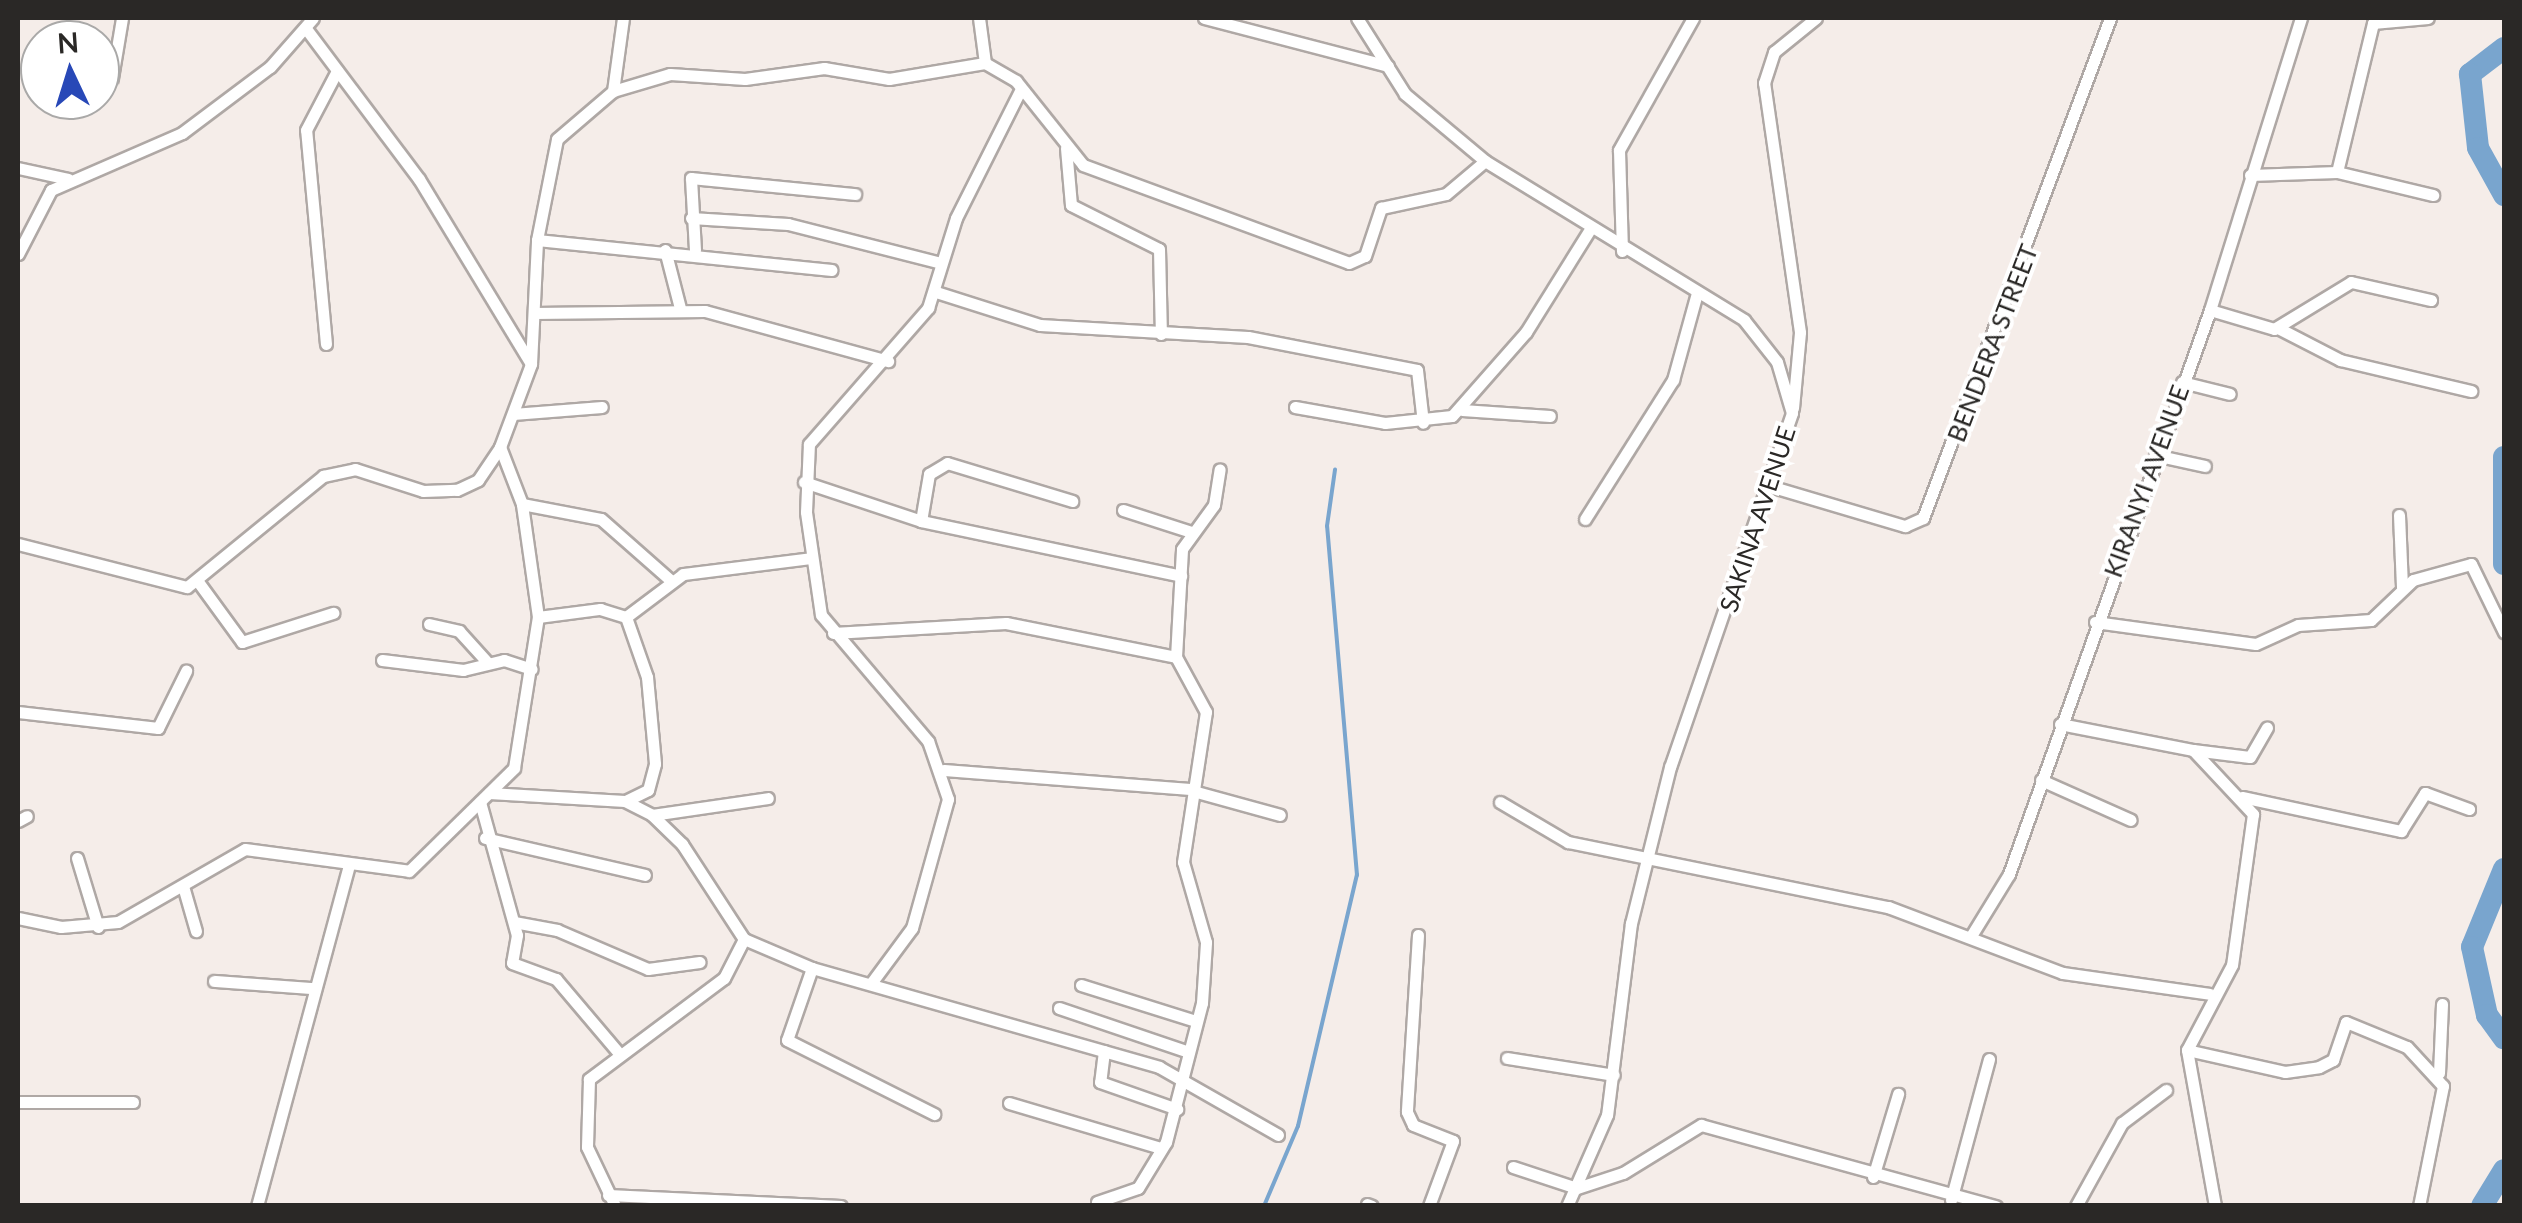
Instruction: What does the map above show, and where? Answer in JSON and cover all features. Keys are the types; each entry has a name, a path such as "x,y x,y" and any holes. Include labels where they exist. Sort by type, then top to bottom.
{"street":[{"path":"613,91 624,18"},
{"path":"979,18 986,62 1021,88 1066,148 1097,172 1349,263 1365,256 1381,208 1446,194 1485,161"},
{"path":"1204,18 1388,66"},
{"name":"SAKINA AVENUE","path":"1358,18 1405,94 1485,161 1622,251 1697,293 1764,340 1792,413 1773,487 1670,767 1652,856 1631,923 1614,1075 1599,1146 1567,1206"},
{"path":"1622,251 1619,150 1693,18"},
{"path":"1792,413 1800,332 1764,83 1774,52 1816,18"},
{"name":"BENDERA STREET","path":"1773,487 1905,526 1923,518 2110,18"},
{"name":"KIRANYI AVENUE","path":"1971,936 2010,874 2095,622 2210,310 2300,18"},
{"path":"2337,172 2373,23 2428,18"},
{"path":"18,254 38,206 68,179 182,133 310,24 337,71 419,179 532,364"},
{"path":"18,544 167,586 199,584 323,476 355,470 423,491 457,490 478,480 500,447 532,364 537,240 557,139 613,91 670,74 745,78 824,68 889,79 986,62"},
{"path":"326,344 306,130 337,71"},
{"path":"872,982 912,928 936,867 947,824 944,770 833,633 811,558 804,482 817,428 888,361 936,292 941,263 1021,88"},
{"path":"1066,148 1071,205 1159,249 1161,334"},
{"path":"18,168 68,179"},
{"path":"2250,175 2337,172 2433,194"},
{"path":"695,250 691,178 855,194"},
{"path":"691,218 788,224 941,263"},
{"path":"1462,410 1526,332 1590,229"},
{"path":"537,240 695,250 831,270"},
{"path":"665,250 680,308"},
{"path":"2280,329 2351,282 2432,300"},
{"path":"936,292 1040,325 1248,337 1420,372 1424,423"},
{"path":"1585,519 1673,380 1697,293"},
{"path":"534,313 680,308 888,361"},
{"path":"2210,310 2280,329 2340,360 2471,391"},
{"path":"2182,382 2230,394"},
{"path":"513,414 602,407"},
{"path":"1295,407 1424,423 1462,410 1550,416"},
{"path":"18,918 98,927 183,886 245,849 409,871 484,798 514,768 538,617 522,504 500,447"},
{"path":"2155,455 2205,466"},
{"path":"921,521 929,474 946,463 1072,502"},
{"path":"1096,1202 1138,1188 1161,1148 1178,1109 1196,1020 1206,942 1184,878 1206,707 1176,658 1181,576 1191,532 1214,504 1220,469"},
{"path":"804,482 921,521 1181,576"},
{"path":"522,504 601,519 669,579"},
{"path":"1123,510 1191,532"},
{"path":"2399,514 2402,587"},
{"path":"626,617 669,579 811,558"},
{"path":"2095,622 2256,644 2298,625 2371,620 2402,587 2471,564 2504,632"},
{"path":"199,584 242,642 333,613"},
{"path":"538,617 600,609 626,617"},
{"path":"625,801 648,790 655,764 646,677 626,617"},
{"path":"833,633 989,622 1176,658"},
{"path":"428,624 459,631 488,663"},
{"path":"382,660 463,670 488,663 532,669"},
{"path":"18,712 158,728 186,671"},
{"path":"2060,724 2192,750 2250,757 2267,727"},
{"path":"2192,750 2242,797 2401,831 2426,794 2469,809"},
{"path":"944,770 1193,790 1280,814"},
{"path":"2041,780 2131,820"},
{"path":"2224,1206 2215,1205 2187,1050 2210,994 2232,966 2254,842 2242,797"},
{"path":"484,798 625,801 652,815 744,939 812,968 872,982 1183,1078 1278,1135"},
{"path":"484,798 485,838 514,922 512,962 556,980 617,1052"},
{"path":"652,815 768,798"},
{"path":"1500,802 1568,842 1652,856 1758,887 1888,906 2063,974 2210,994"},
{"path":"485,838 645,875"},
{"path":"77,858 98,927"},
{"path":"256,1206 312,988 350,864"},
{"path":"183,886 196,931"},
{"path":"514,922 557,930 648,969 700,962"},
{"path":"1418,936 1407,1112 1412,1125 1453,1141 1429,1206"},
{"path":"744,939 724,978 617,1052 583,1093 591,1166 611,1200 841,1206"},
{"path":"812,968 787,1040 934,1114"},
{"path":"214,982 312,988"},
{"path":"1082,985 1196,1020"},
{"path":"2419,1206 2439,1073 2442,1004"},
{"path":"1059,1008 1188,1052"},
{"path":"2187,1050 2285,1072 2329,1064 2338,1028 2355,1024 2439,1073"},
{"path":"1104,1051 1100,1082 1178,1109"},
{"path":"1507,1058 1614,1075"},
{"path":"1951,1200 1989,1060"},
{"path":"2076,1206 2122,1123 2166,1090"},
{"path":"1873,1176 1898,1094"},
{"path":"18,1102 133,1102"},
{"path":"1009,1103 1161,1148"},
{"path":"1512,1167 1578,1188 1623,1174 1702,1125 1951,1200 1996,1206"}],"waterway":[{"path":"2504,48 2470,74 2478,148 2504,195"},
{"path":"2504,457 2504,564"},
{"path":"1264,1206 1298,1126 1357,875 1327,526 1335,470"},
{"path":"2504,869 2472,947 2487,1015 2504,1038"},
{"path":"2482,1206 2504,1170"}]}
